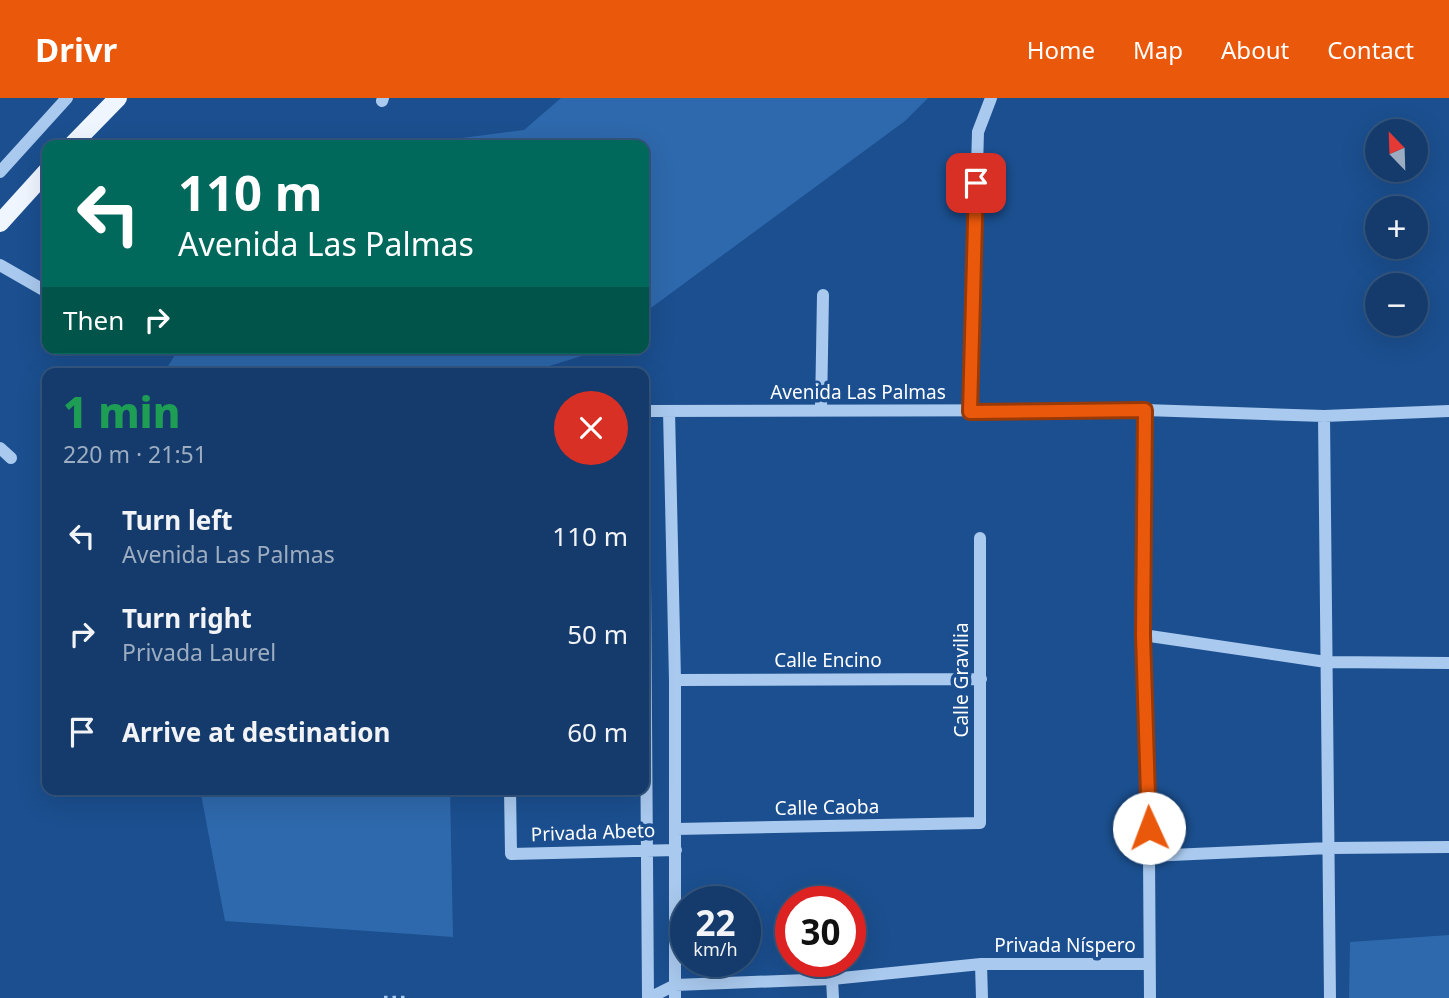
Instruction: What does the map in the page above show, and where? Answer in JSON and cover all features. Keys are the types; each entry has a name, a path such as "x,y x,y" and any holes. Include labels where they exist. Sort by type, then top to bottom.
{"main road":[{"path":"77,140 118,98"},
{"path":"0,223 42,177"}],"street":[{"path":"0,172 67,98"},
{"path":"970,412 978,132 991,98"},
{"path":"0,265 42,289"},
{"path":"821,410 823,295"},
{"path":"1145,410 1143,635 1150,998"},
{"name":"Avenida Las Palmas","path":"649,411 1145,410 1324,416 1449,411"},
{"path":"647,795 649,998 675,991 675,680 669,411"},
{"path":"1324,416 1330,998"},
{"path":"0,448 11,458"},
{"name":"Calle Gravilia","path":"980,538 980,823"},
{"path":"1143,635 1326,662 1449,663"},
{"name":"Calle Encino","path":"675,680 981,679"},
{"name":"Privada Abeto","path":"510,795 511,854 676,850"},
{"name":"Calle Caoba","path":"676,829 980,823"},
{"path":"1149,856 1329,848 1449,847"},
{"path":"981,964 982,998"},
{"name":"Privada Níspero","path":"675,991 981,964 1148,964"},
{"path":"832,979 833,998"}],"path":[{"path":"384,998 405,998"}],"shaded area":[{"path":"561,98 928,98 905,121 649,309 649,140 447,140 524,130"},
{"path":"175,354 588,354 543,368 167,368"},
{"path":"201,795 450,795 453,937 225,921"},
{"path":"1449,935 1449,998 1349,998 1350,942"}],"route":[{"path":"976,183 970,412 1145,410 1143,635 1149,828"}]}
